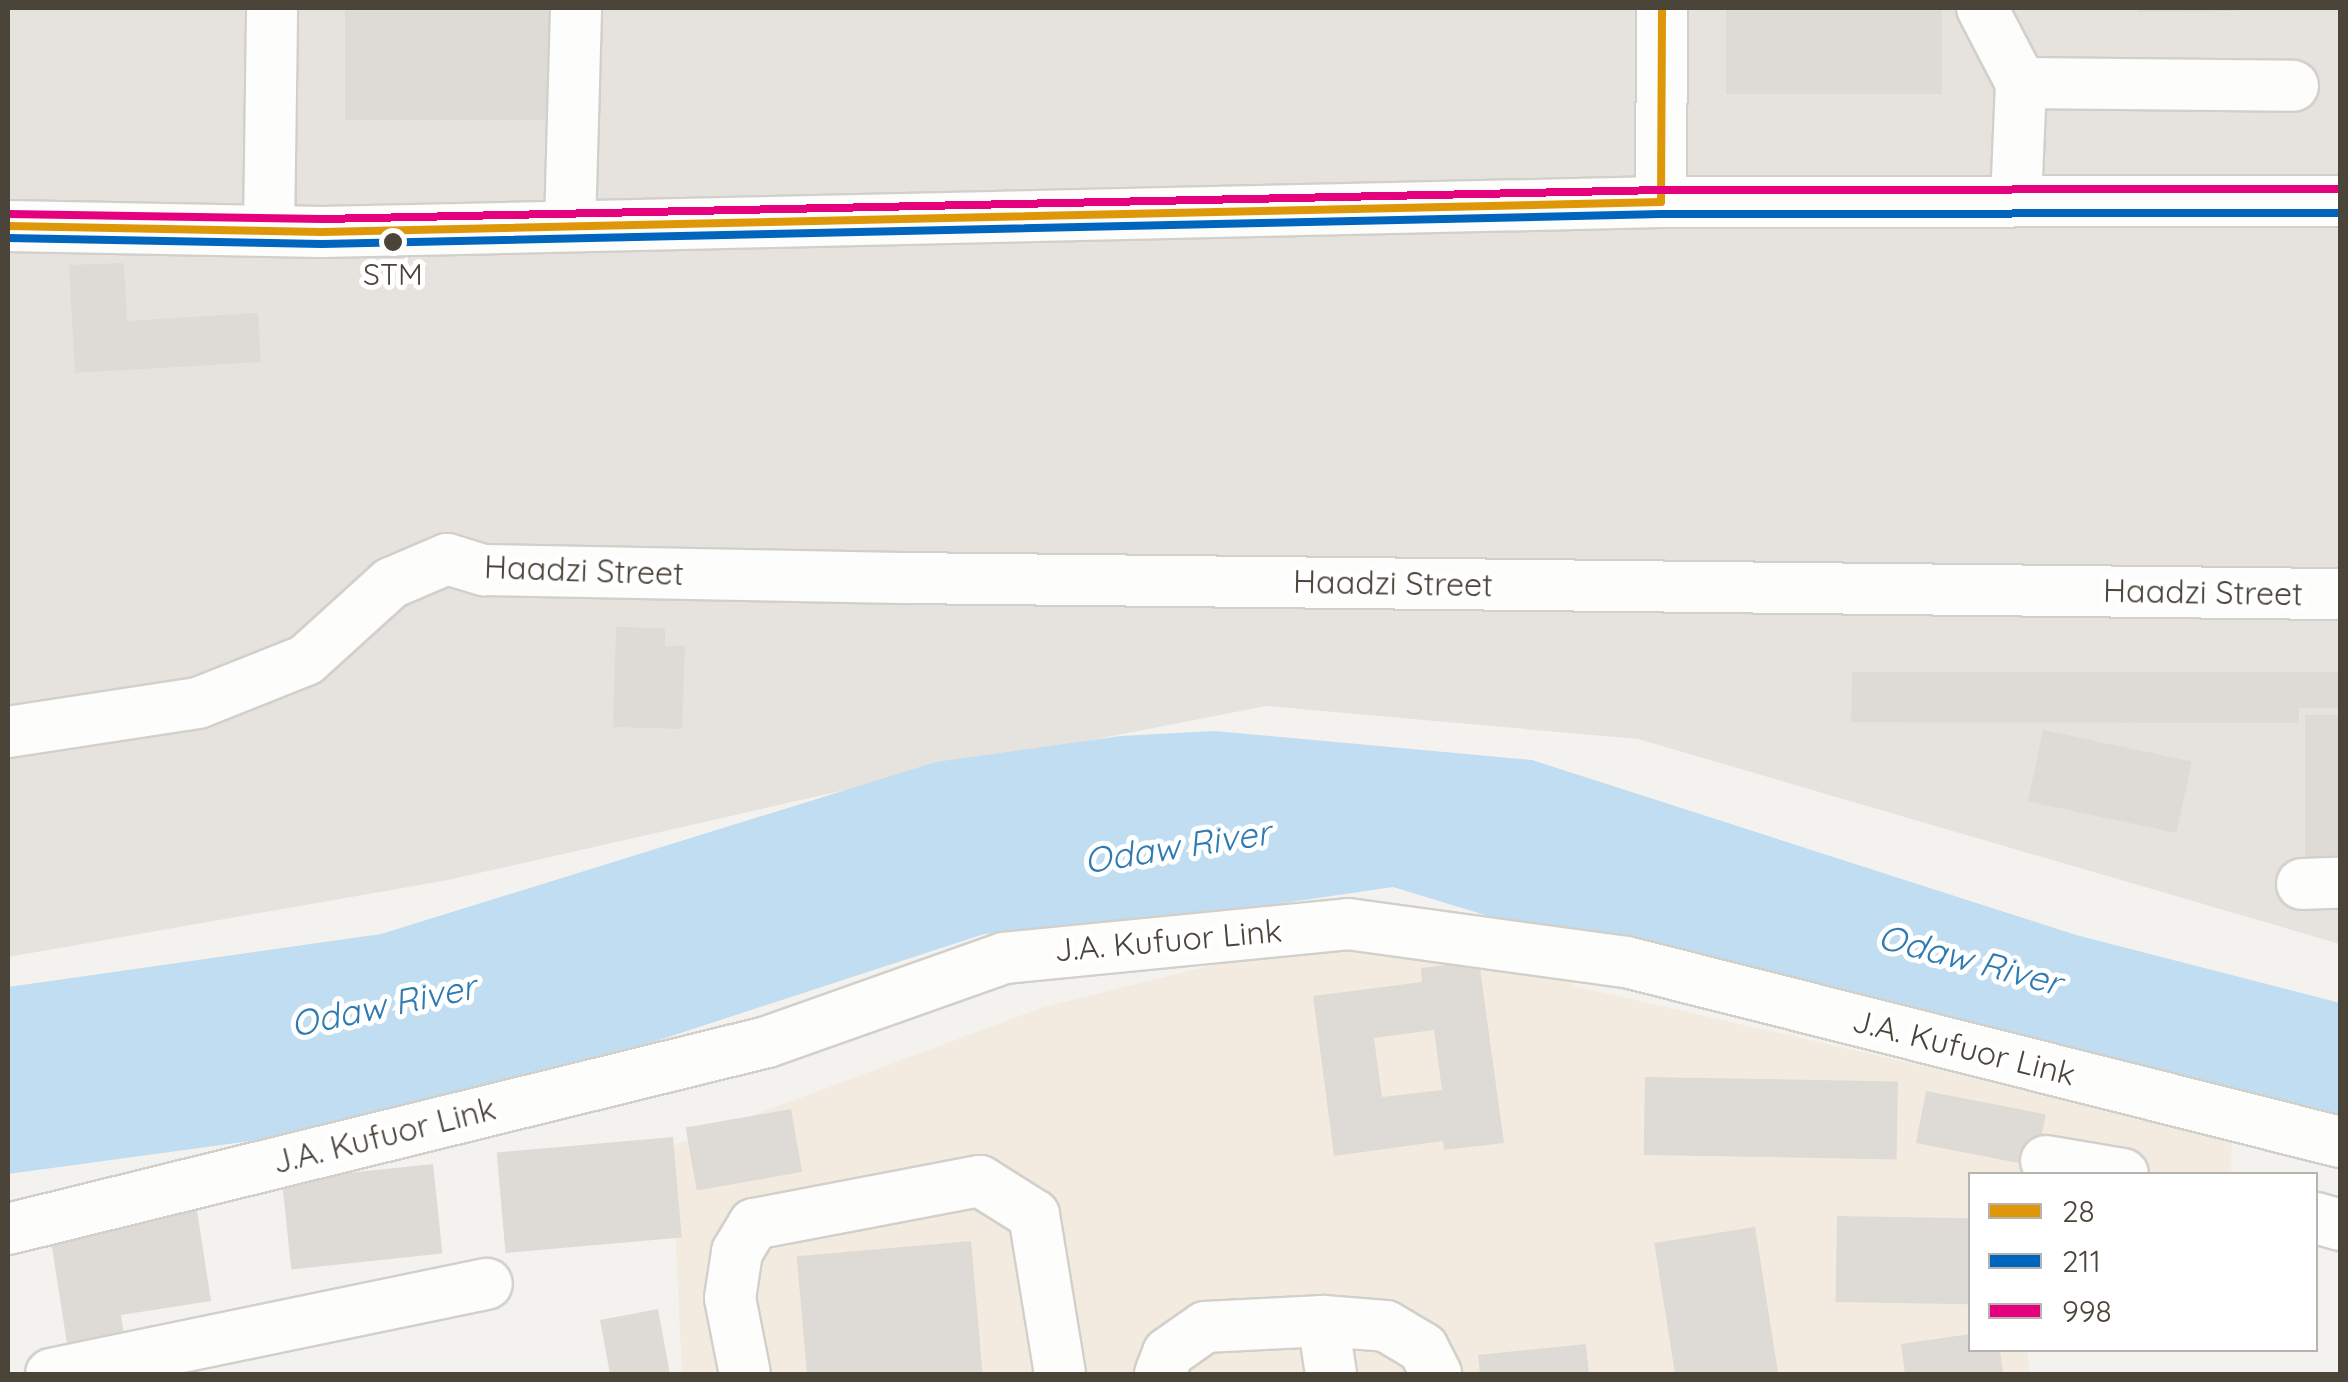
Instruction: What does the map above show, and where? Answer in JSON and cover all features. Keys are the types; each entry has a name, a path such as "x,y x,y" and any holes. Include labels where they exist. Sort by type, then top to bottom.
{"street":[{"path":"269,231 272,8"},
{"path":"570,226 576,8"},
{"path":"1660,202 1662,8"},
{"path":"1982,8 2021,83 2016,201"},
{"path":"2021,83 2294,86"},
{"path":"8,226 269,231 1660,202 2340,201"},
{"name":"Haadzi Street","path":"8,732 198,702 306,660 391,583 447,559 484,570 882,578 2340,594"},
{"name":"J.A. Kufuor Link","path":"8,1230 767,1042 1004,958 1348,924 1626,962 2340,1142"},
{"path":"2046,1161 2111,1172"},
{"path":"745,1374 730,1298 737,1252 754,1224 980,1181 1034,1215 1060,1374"},
{"path":"51,1374 487,1284"},
{"path":"1323,1321 1331,1374"},
{"path":"1160,1374 1168,1353 1205,1327 1323,1321 1386,1326 1422,1348 1436,1374"}],"shaded area":[{"path":"8,8 2340,8 2340,944 1638,739 1266,706 907,776 448,880 8,957"},
{"path":"1352,930 1573,961 1574,986 2232,1137 2231,1172 1968,1172 1968,1352 2027,1352 2030,1374 682,1374 671,1146 1041,1008"}],"water":[{"name":"Odaw River","path":"1214,731 1532,760 2076,935 2340,1003 2340,1134 1593,948 1393,887 1166,920 984,934 420,1118 8,1174 8,987 381,934 936,762 1121,736"}],"building":[{"path":"345,8 553,8 553,120 345,120"},
{"path":"1726,8 1942,8 1942,94 1726,94"},
{"path":"2138,8 2238,8 2238,11 2138,12"},
{"path":"124,263 127,321 258,313 261,362 75,373 69,265"},
{"path":"616,627 665,628 665,646 685,646 682,729 613,727"},
{"path":"1852,672 2340,672 2340,708 2299,708 2299,723 1851,722"},
{"path":"2305,715 2340,715 2340,862 2305,862"},
{"path":"2043,730 2192,762 2177,833 2028,801"},
{"path":"1479,961 1504,1143 1444,1150 1443,1141 1334,1156 1313,996 1422,982 1421,968","holes":["1434,1030 1442,1090 1382,1097 1374,1038"]},
{"path":"1645,1077 1898,1081 1897,1159 1644,1155"},
{"path":"1926,1091 2046,1114 2036,1166 1916,1143"},
{"path":"791,1109 802,1172 697,1191 686,1128"},
{"path":"673,1137 682,1238 505,1253 497,1152"},
{"path":"433,1164 442,1254 291,1269 282,1180"},
{"path":"196,1204 211,1301 121,1315 125,1341 68,1350 49,1228"},
{"path":"1837,1216 1968,1218 1968,1304 1835,1302"},
{"path":"1755,1227 1778,1374 1675,1374 1654,1243"},
{"path":"971,1241 983,1373 807,1374 797,1256"},
{"path":"658,1309 670,1374 610,1374 600,1320"},
{"path":"1968,1334 1968,1352 2000,1352 2003,1374 1905,1374 1901,1344"},
{"path":"1586,1344 1589,1374 1480,1374 1478,1355"}],"transit line":[{"name":"28","path":"1661,202 1662,8"},
{"name":"998","path":"8,214 322,219 1661,190 2340,189"},
{"name":"28","path":"8,226 322,232 1661,202"},
{"name":"211","path":"8,238 322,244 1661,214 2340,213"}],"place":[{"name":"STM","path":"393,242"}]}
